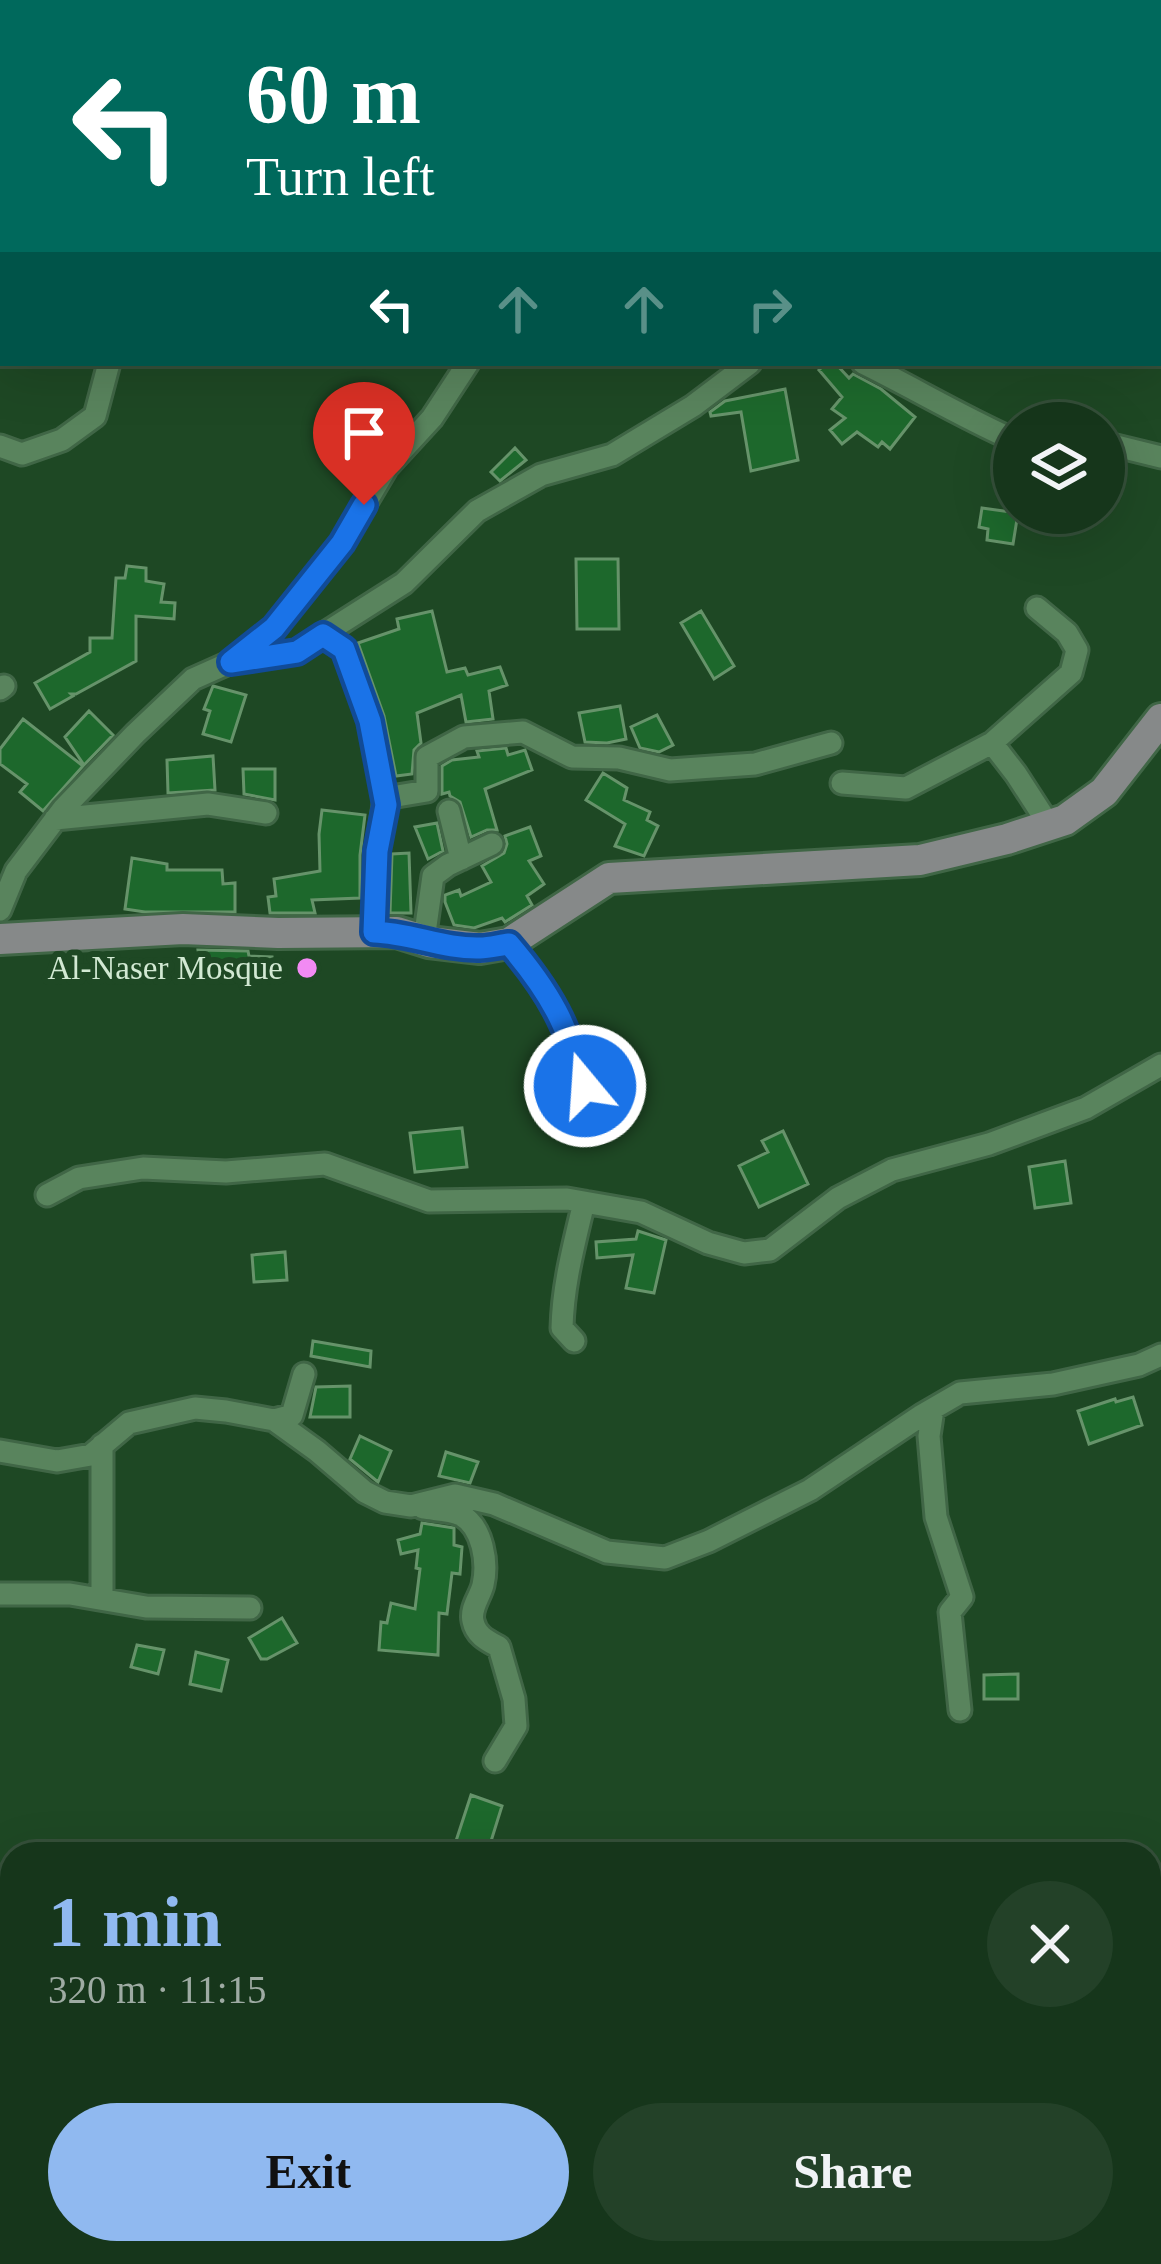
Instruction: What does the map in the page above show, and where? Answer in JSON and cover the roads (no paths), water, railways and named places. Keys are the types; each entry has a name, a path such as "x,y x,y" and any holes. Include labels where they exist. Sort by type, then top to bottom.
{"street":[{"path":"0,446 22,454 62,440 95,416 108,366"},
{"path":"0,910 16,871 55,820 135,734 193,679 231,662 274,628 342,543 387,467 432,418 466,366"},
{"path":"231,662 297,652 404,583 477,511 542,475 612,455 693,406 746,366"},
{"path":"869,366 993,431"},
{"path":"1125,448 1161,458"},
{"path":"842,783 906,788 992,743 1071,673 1077,650 1067,633 1037,608"},
{"path":"323,635 344,649 370,721 385,798 377,851 374,932"},
{"path":"0,939 183,929 397,932 480,948 509,944 609,878 920,860 1065,820 1104,792 1161,719"},
{"path":"385,798 427,791 427,757 464,737 523,732 572,757 619,758 670,770 755,764 831,743"},
{"path":"992,743 1048,825"},
{"path":"55,820 208,804 266,813"},
{"path":"449,811 461,859"},
{"path":"424,940 433,876 492,844"},
{"path":"509,944 554,1003 585,1086"},
{"path":"47,1195 80,1178 143,1168 226,1172 325,1164 429,1201 567,1199 641,1212 708,1243 743,1253 770,1250 838,1198 892,1170 989,1144 1085,1108 1161,1065"},
{"path":"574,1341 562,1328 562,1309 584,1202"},
{"path":"411,1506 455,1495 494,1504 607,1552 665,1558 810,1490 960,1394 1053,1384 1139,1365 1161,1355"},
{"path":"0,1451 57,1461 91,1455 129,1423 195,1408 274,1420 292,1415 304,1374"},
{"path":"933,1409 929,1436 936,1516 962,1597 950,1612 960,1709"},
{"path":"274,1420 364,1492 385,1502 459,1514 474,1526 485,1569 473,1624 481,1637 500,1647 514,1699 516,1726 496,1761"},
{"path":"102,1445 102,1599"},
{"path":"0,1594 70,1594 146,1607 250,1608"}],"place":[{"name":"Al-Naser Mosque","path":"307,968"}]}
